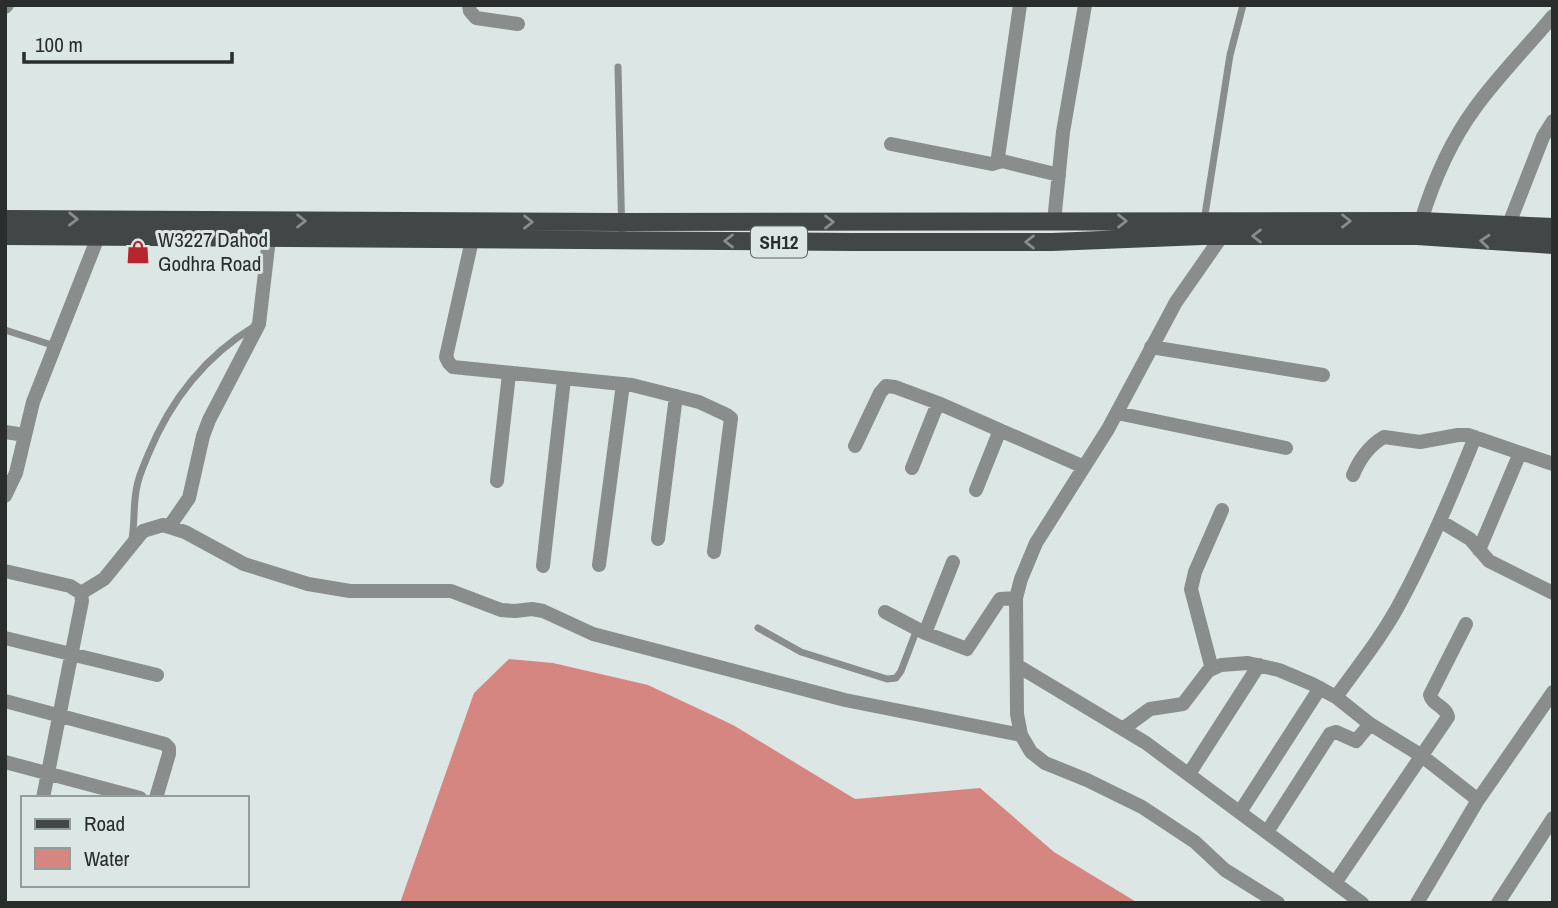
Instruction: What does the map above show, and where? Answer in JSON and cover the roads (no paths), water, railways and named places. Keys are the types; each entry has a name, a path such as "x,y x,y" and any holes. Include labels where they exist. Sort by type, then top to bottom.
{"main road":[{"path":"5,219 622,222 1421,221 1553,227"},
{"name":"SH12","path":"5,236 1052,242 1222,236 1417,236 1553,245"}],"street":[{"path":"469,5 476,18 518,24"},
{"path":"1002,161 998,157 998,149 1020,5"},
{"path":"1054,222 1063,132 1086,5"},
{"path":"1421,221 1449,151 1475,109 1553,16"},
{"path":"1509,224 1543,137 1553,121"},
{"path":"891,144 992,164 1002,161 1059,175"},
{"path":"1222,236 1175,302 1117,413 1036,543 1016,598 1017,714 1021,735 1031,752 1045,763 1142,807 1195,842 1225,870 1278,903"},
{"path":"5,496 16,473 33,402 97,237"},
{"path":"169,527 189,498 209,420 259,324 268,239"},
{"path":"472,240 446,357 453,367 623,384 699,402 730,418 714,552"},
{"path":"1151,347 1323,375"},
{"path":"497,481 509,373"},
{"path":"543,566 564,379"},
{"path":"599,565 623,384"},
{"path":"855,446 880,393 886,386 938,403 1084,467"},
{"path":"657,539 676,396"},
{"path":"912,468 938,403"},
{"path":"1117,413 1286,449"},
{"path":"976,490 1000,430"},
{"path":"5,432 25,435"},
{"path":"1353,475 1373,444 1384,437 1420,442 1458,435 1475,437 1553,464"},
{"path":"1336,697 1389,622 1440,521 1475,437"},
{"path":"1479,550 1520,453"},
{"path":"1212,669 1191,589 1195,572 1222,510"},
{"path":"1440,521 1470,539 1496,566 1553,593"},
{"path":"81,593 104,579 143,531 154,526 169,527 185,532 244,564 308,584 350,591 451,591 501,610 532,608 593,634 845,700 1021,735"},
{"path":"921,631 953,562"},
{"path":"5,571 70,586 81,593"},
{"path":"43,796 82,601 81,593"},
{"path":"885,612 921,631 967,649 1000,599 1016,598"},
{"path":"1335,883 1448,717 1446,710 1432,700 1430,695 1466,624"},
{"path":"5,638 157,675"},
{"path":"1124,728 1150,709 1183,704 1212,669 1221,665 1259,665 1279,670 1336,697 1370,724 1422,756 1478,800"},
{"path":"1189,774 1259,665"},
{"path":"1018,666 1124,728 1362,903"},
{"path":"1240,812 1320,688"},
{"path":"1417,903 1478,800 1553,692"},
{"path":"5,701 165,744 169,754 157,796"},
{"path":"1267,832 1330,734 1336,732 1356,741 1370,724"},
{"path":"5,762 132,796"},
{"path":"1498,903 1553,818"}],"lane":[{"path":"1204,221 1230,55 1243,5"},
{"path":"618,67 622,241"},
{"path":"132,543 137,483 165,416 198,372 239,336 259,324"},
{"path":"5,330 55,346"},
{"path":"758,628 801,652 887,679 896,678 901,671 921,631"}],"water":[{"path":"509,659 553,663 648,685 733,725 855,799 980,788 1054,852 1138,903 400,903 474,693"}],"place":[{"name":"W3227 Dahod Godhra Road","path":"138,252"}]}
